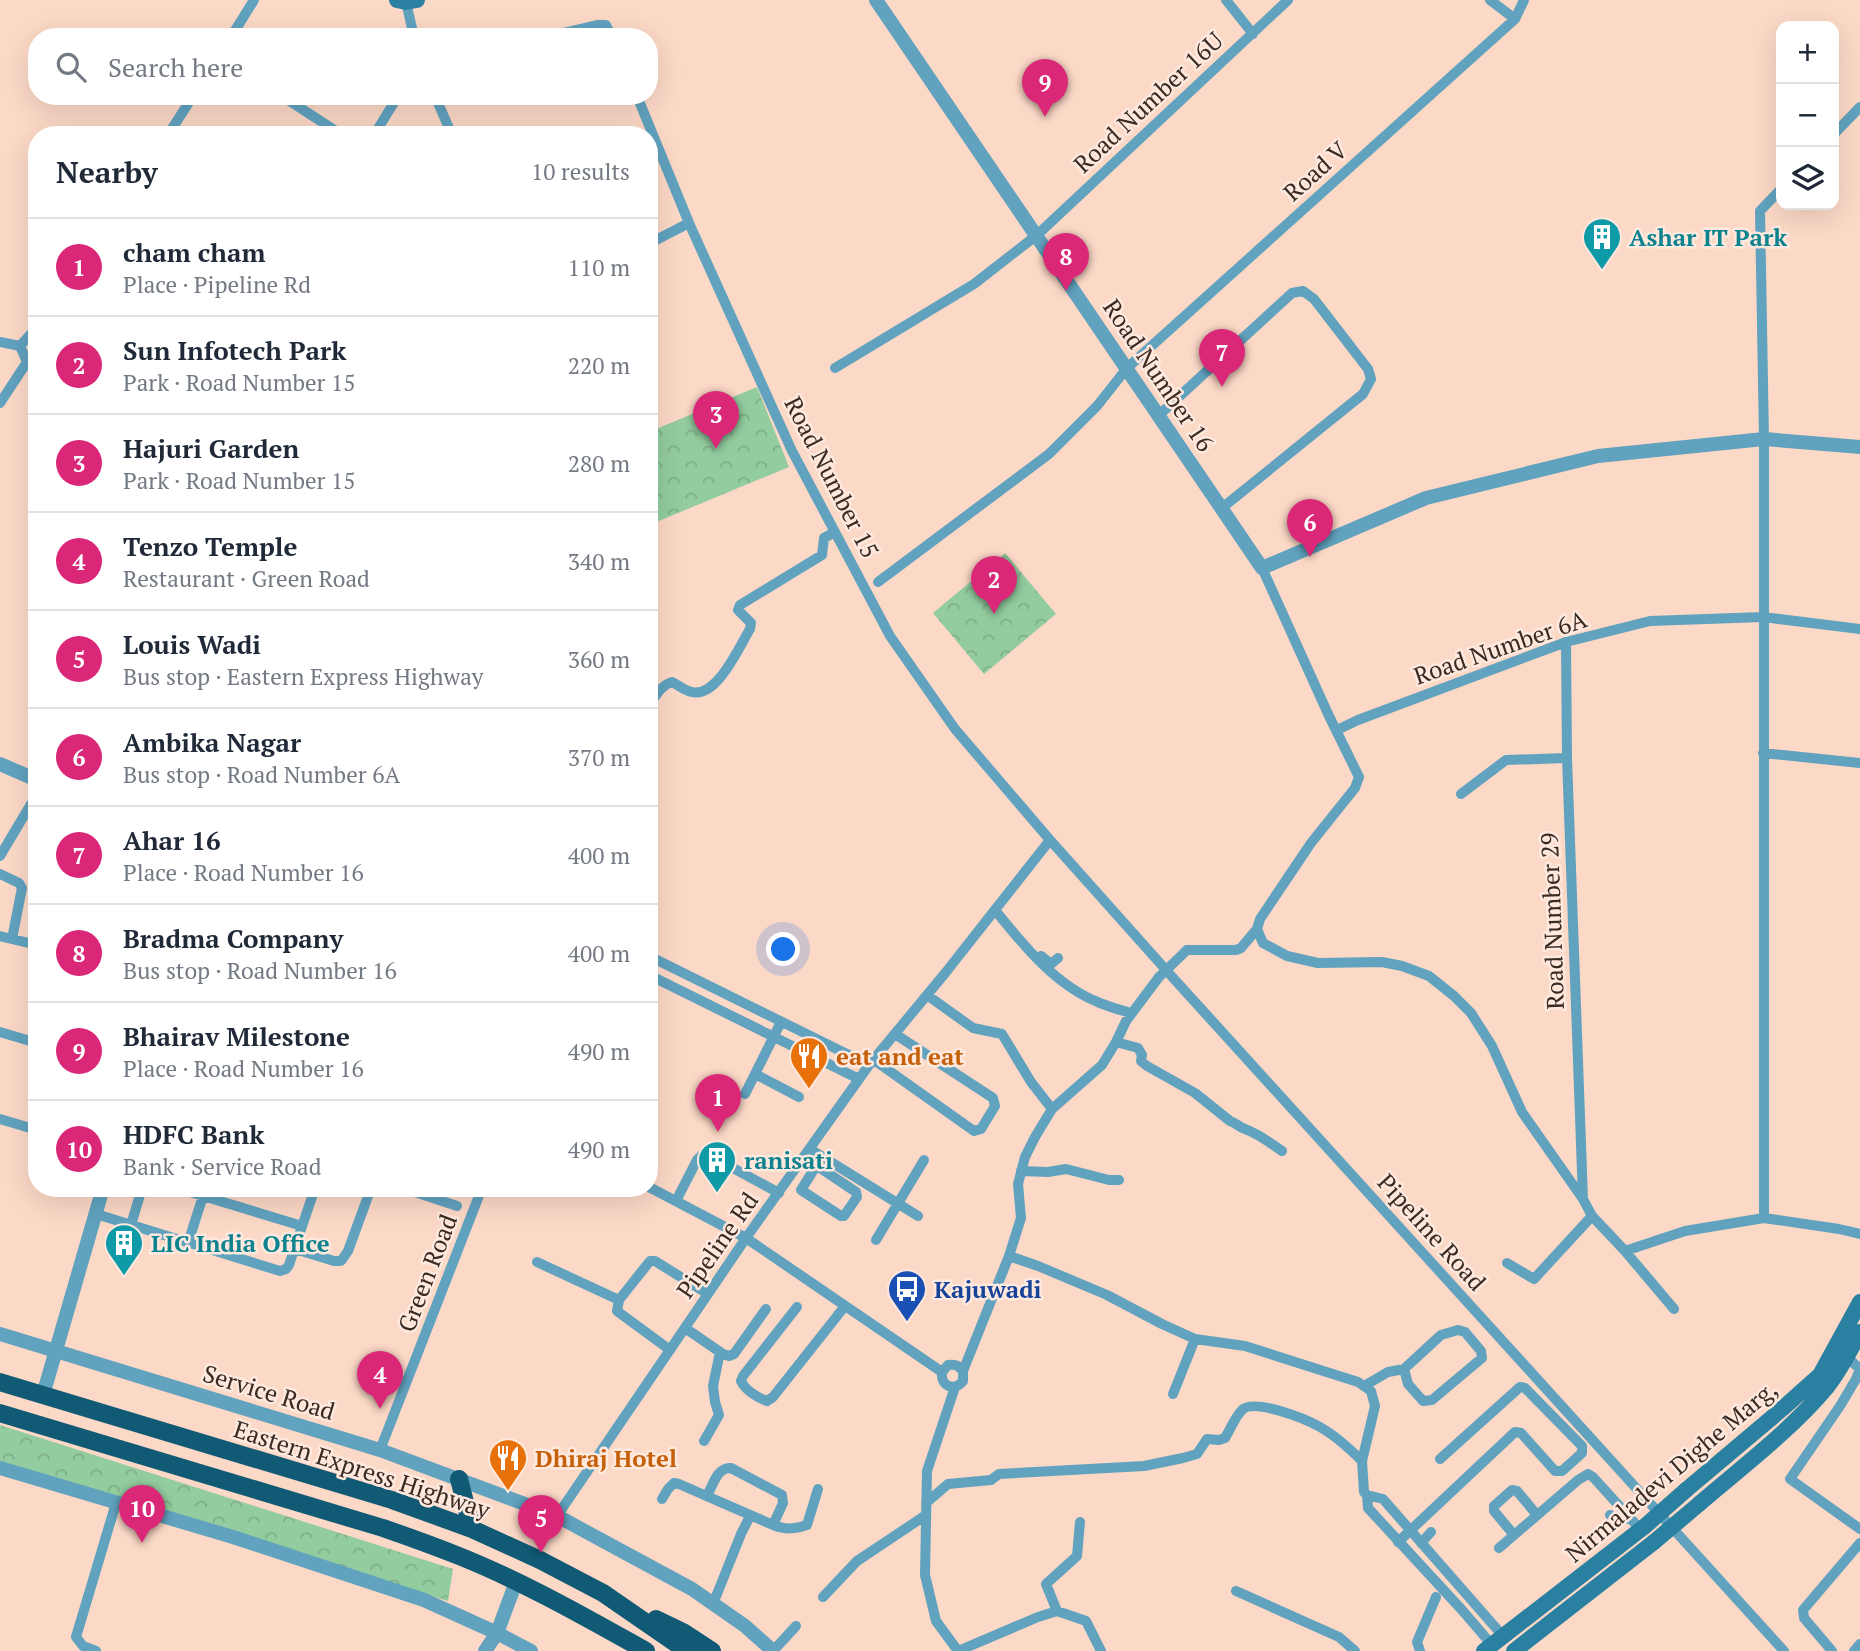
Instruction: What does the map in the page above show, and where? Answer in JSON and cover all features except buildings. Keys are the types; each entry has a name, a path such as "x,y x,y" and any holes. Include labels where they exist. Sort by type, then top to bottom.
{"highway":[{"name":"Eastern Express Highway","path":"0,1382 392,1500 472,1529 603,1593 687,1651"},
{"name":"Eastern Express Highway","path":"0,1413 383,1528 461,1556 646,1651"},
{"path":"458,1479 472,1529"},
{"path":"603,1593 683,1632 712,1651"},
{"path":"588,1619 631,1651"}],"main road":[{"name":"Nirmaladevi Dighe Marg,","path":"1493,1644 1624,1543 1638,1525 1686,1490 1819,1375 1860,1302"},
{"name":"Nirmaladevi Dighe Marg,","path":"1521,1649 1637,1557 1785,1430 1827,1387 1860,1332"},
{"path":"1734,1450 1744,1465"},
{"path":"1624,1543 1637,1557"}],"street":[{"path":"237,28 254,0"},
{"path":"1226,0 1253,33"},
{"name":"Road Number 16U","path":"835,368 974,284 1037,235 1288,0"},
{"path":"1490,0 1515,19"},
{"name":"Road V","path":"878,582 1049,454 1097,406 1127,368 1515,19 1524,0"},
{"path":"407,1 412,28"},
{"name":"Road Number 16","path":"879,1 1262,568"},
{"path":"581,28 597,24 606,25 608,28"},
{"path":"173,126 187,105"},
{"path":"296,105 328,126"},
{"path":"379,126 392,105"},
{"path":"439,105 448,126"},
{"name":"Road Number 15","path":"641,105 650,126"},
{"path":"1839,129 1860,107"},
{"name":"Road Number 15","path":"658,146 792,451 891,636 955,729 1050,840"},
{"path":"1764,1219 1764,439 1760,211 1776,193"},
{"path":"658,239 690,223"},
{"path":"1159,415 1292,293 1303,291 1314,299 1368,369 1371,379 1363,394 1222,508"},
{"path":"20,345 28,337"},
{"path":"0,342 20,345"},
{"path":"20,345 28,358"},
{"path":"0,403 28,370"},
{"path":"1101,1651 1086,1621 1057,1611 958,1651 936,1620 925,1575 928,1471 955,1387 963,1381 963,1371 1009,1256 1021,1218 1018,1184 1021,1171 1047,1116 1102,1065 1131,1013 1159,977 1187,950 1241,948 1257,929 1260,919 1304,853 1358,782 1357,770 1262,568 1426,498 1598,456 1764,439 1860,447"},
{"path":"658,693 672,682 690,692 700,693 723,675 750,629 751,623 738,610 740,605 822,555 824,538 835,532"},
{"name":"Road Number 6A","path":"1337,730 1566,642 1650,621 1763,617 1860,629"},
{"name":"Road Number 29","path":"1566,642 1567,758 1583,1199"},
{"path":"1763,753 1860,763"},
{"path":"1461,794 1506,760 1567,758"},
{"path":"0,764 28,776"},
{"path":"0,856 28,809"},
{"name":"Pipeline Rd","path":"557,1516 746,1238 859,1079 1050,840"},
{"name":"Pipeline Road","path":"1050,840 1784,1651"},
{"path":"0,873 22,887 12,939"},
{"path":"995,910 1056,977 1076,992 1131,1013"},
{"path":"1257,929 1263,943 1287,956 1318,963 1382,962 1402,966 1429,976 1454,996 1471,1013 1492,1046 1522,1112 1592,1216 1674,1309"},
{"path":"0,936 28,943"},
{"path":"1033,954 1038,953 1051,964 1058,958"},
{"path":"658,960 781,1022 872,1063 975,1132 981,1129 995,1106 993,1098 895,1034"},
{"path":"658,979 859,1079"},
{"path":"927,995 973,1028 1002,1034 1031,1082 1052,1109"},
{"path":"745,1094 781,1022"},
{"path":"0,1032 28,1040"},
{"path":"1116,1042 1138,1048 1142,1055 1141,1061 1147,1066 1195,1093 1230,1121 1255,1132 1282,1152"},
{"path":"755,1074 799,1097"},
{"path":"0,1119 28,1127"},
{"path":"807,1153 816,1166 856,1192 857,1197 844,1216 802,1190 816,1166"},
{"path":"807,1153 918,1216"},
{"path":"676,1201 702,1155 709,1155 779,1193"},
{"path":"876,1240 924,1160"},
{"path":"1021,1171 1048,1172 1066,1169 1119,1180"},
{"path":"658,1192 746,1238 942,1372"},
{"path":"43,1395 101,1197"},
{"path":"131,1225 139,1197"},
{"path":"188,1243 203,1197"},
{"path":"206,1197 302,1226"},
{"path":"96,1214 280,1271 289,1265 312,1197"},
{"path":"295,1249 341,1261 348,1251 368,1197"},
{"path":"430,1197 457,1206"},
{"name":"Green Road","path":"380,1450 478,1197"},
{"path":"1507,1262 1534,1279 1592,1216"},
{"path":"1625,1251 1685,1231 1764,1219 1860,1234"},
{"path":"1009,1256 1107,1295 1195,1339 1245,1346 1346,1377 1371,1391 1375,1406 1362,1461 1368,1508 1493,1644"},
{"path":"670,1350 617,1311 619,1300 650,1261 708,1294"},
{"path":"537,1262 619,1300"},
{"path":"797,1307 741,1381 761,1399 767,1401 774,1397 845,1306"},
{"path":"685,1328 729,1356 734,1354 766,1309"},
{"path":"1364,1386 1388,1372 1404,1369 1441,1335 1465,1332 1481,1351 1482,1359 1432,1400 1423,1401 1408,1384 1404,1369"},
{"name":"Service Road","path":"0,1334 380,1450 557,1516 692,1589 745,1626 773,1651"},
{"path":"1173,1394 1195,1339"},
{"path":"704,1441 719,1415 713,1386 720,1352"},
{"path":"1847,1357 1860,1369 1856,1379 1790,1479 1860,1529"},
{"path":"955,1387 942,1381 942,1372 948,1365 954,1364 963,1371"},
{"path":"1416,1537 1515,1432 1521,1433 1555,1471 1562,1471 1582,1452 1581,1446 1525,1388 1520,1387 1440,1459"},
{"path":"823,1597 857,1561 926,1509 948,1484 991,1480 999,1474 1144,1466 1183,1458 1197,1454 1208,1439 1226,1438 1243,1409 1253,1405 1318,1425 1342,1441 1362,1461"},
{"path":"0,1468 233,1537 424,1600 531,1651"},
{"path":"707,1496 722,1469 731,1468 782,1495 783,1503 774,1525"},
{"path":"1499,1548 1588,1474 1638,1525"},
{"path":"662,1499 674,1483 780,1528 796,1529 807,1525 818,1489"},
{"path":"1514,1535 1494,1511 1494,1506 1512,1490 1517,1491 1537,1515"},
{"path":"1367,1495 1382,1499 1416,1537 1493,1644"},
{"path":"96,1651 76,1637 116,1503"},
{"path":"1610,1515 1614,1519 1638,1525"},
{"path":"713,1604 750,1516"},
{"path":"1057,1611 1046,1584 1077,1556 1080,1522"},
{"path":"1398,1542 1429,1530"},
{"path":"1832,1651 1804,1618 1803,1610 1860,1543"},
{"path":"485,1651 496,1633 516,1582"},
{"path":"1236,1591 1339,1637 1356,1651"},
{"path":"1420,1651 1417,1642 1436,1597"},
{"path":"773,1651 796,1626"},
{"path":"71,1651 81,1643"},
{"path":"1854,1651 1860,1644"}],"green space":[{"path":"757,387 789,467 658,521 658,428"},
{"path":"1005,553 1056,614 984,674 933,613"},
{"path":"0,1425 453,1569 448,1601 0,1464"}],"place":[{"name":"Bhairav Milestone","path":"1045,117"},
{"name":"Ashar IT Park","path":"1602,271"},
{"name":"Bradma Company","path":"1066,291"},
{"name":"Ahar 16","path":"1222,387"},
{"name":"Hajuri Garden","path":"716,449"},
{"name":"Ambika Nagar","path":"1310,557"},
{"name":"Sun Infotech Park","path":"994,614"},
{"name":"eat and eat","path":"809,1090"},
{"name":"cham cham","path":"718,1132"},
{"name":"ranisati","path":"717,1194"},
{"name":"LIC India Office","path":"124,1277"},
{"name":"Kajuwadi","path":"907,1323"},
{"name":"Tenzo Temple","path":"380,1409"},
{"name":"Dhiraj Hotel","path":"508,1492"},
{"name":"HDFC Bank","path":"142,1543"},
{"name":"Louis Wadi","path":"541,1553"}]}
